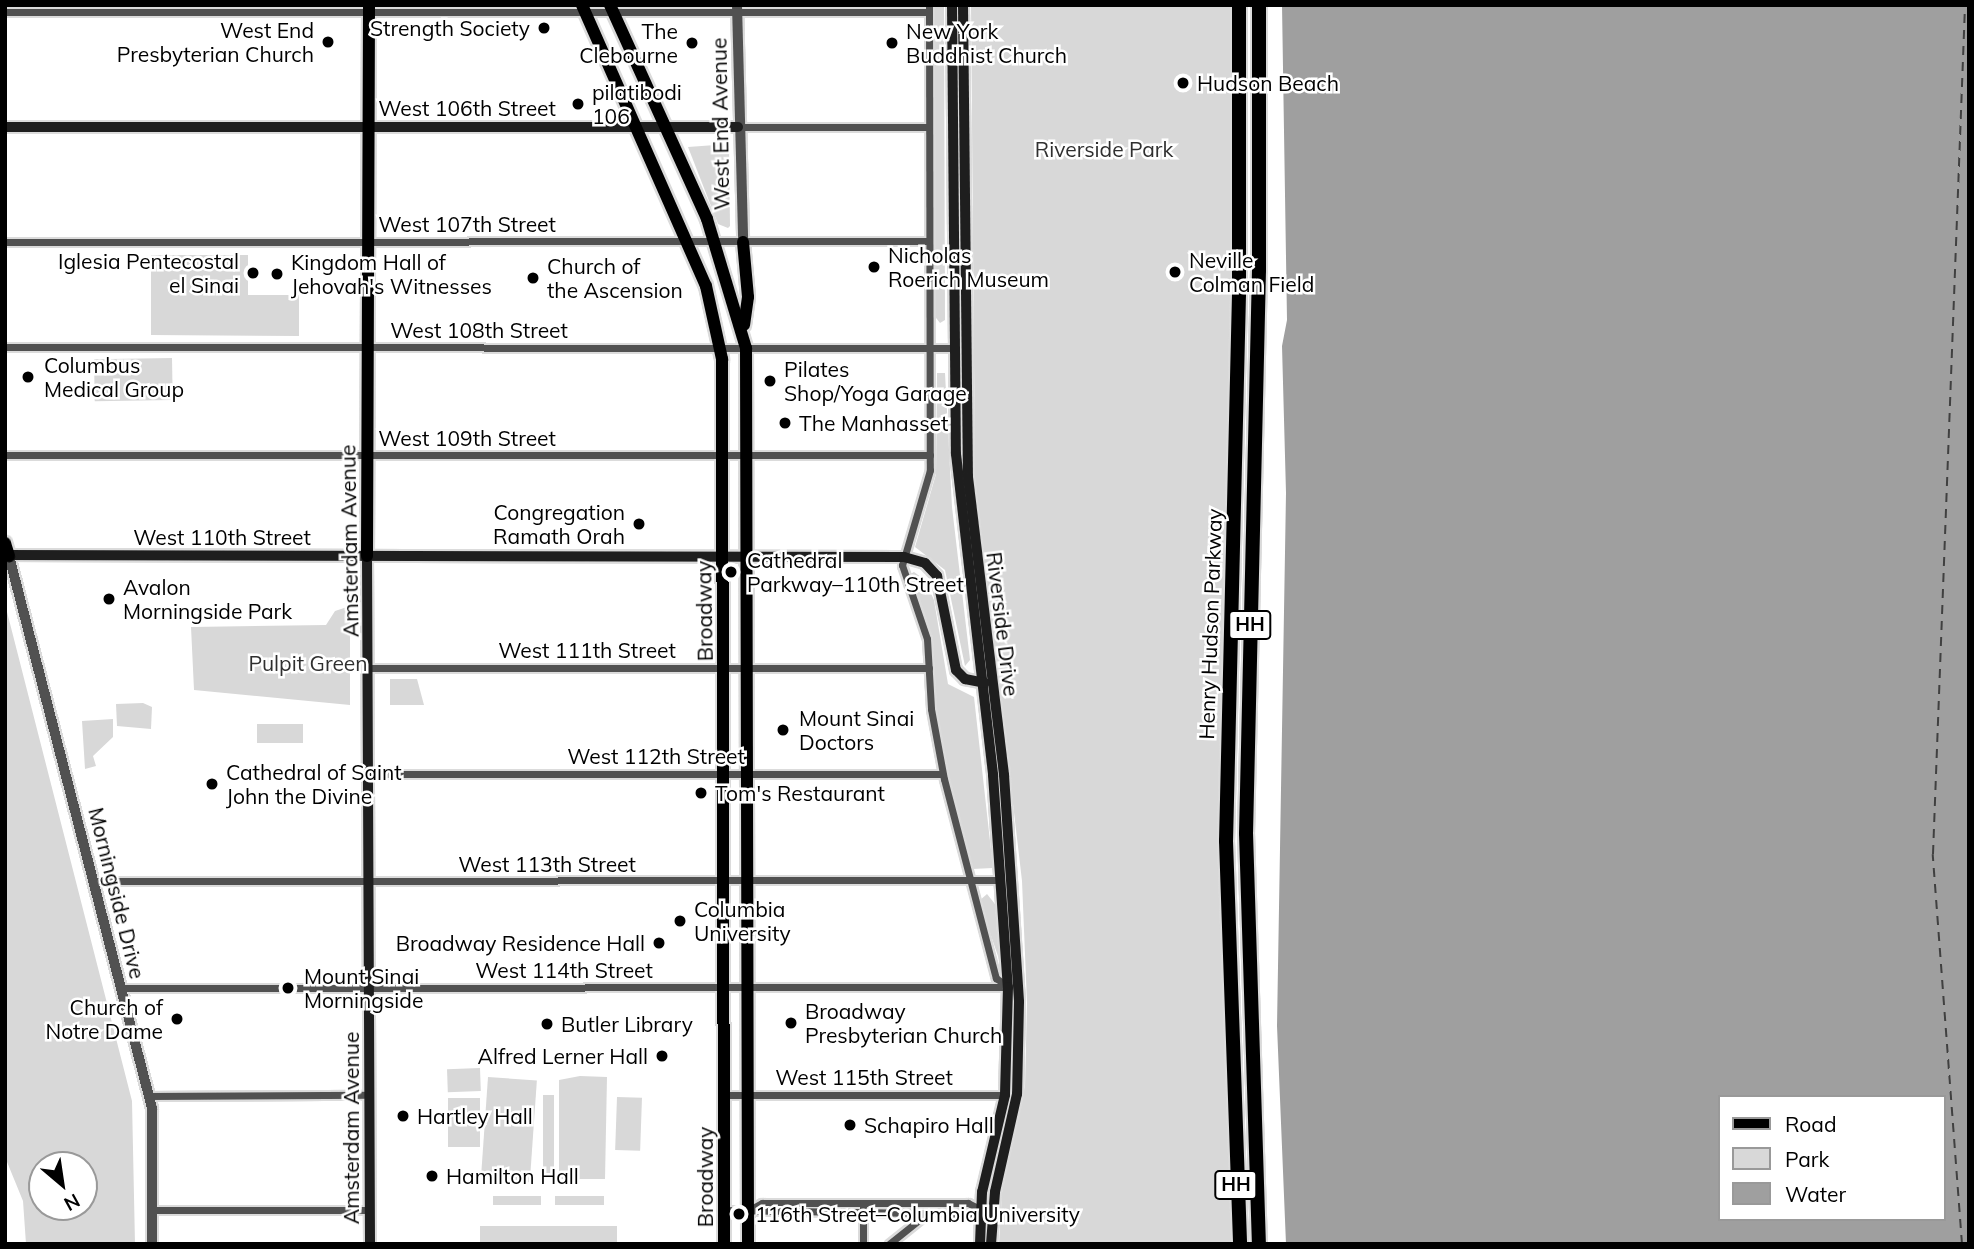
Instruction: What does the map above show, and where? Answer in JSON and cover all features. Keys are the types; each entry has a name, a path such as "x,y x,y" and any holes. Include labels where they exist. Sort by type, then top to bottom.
{"highway":[{"name":"Henry Hudson Parkway","path":"1239,5 1240,294 1226,841 1240,1244"},
{"name":"Henry Hudson Parkway","path":"1259,5 1259,270 1246,855 1259,1244"}],"main road":[{"name":"Riverside Drive","path":"952,5 960,513 1013,879 1017,1094 993,1209 991,1244"},
{"name":"Riverside Drive","path":"958,348 963,5"},
{"name":"Amsterdam Avenue","path":"370,9 367,127 370,1244"},
{"name":"Broadway","path":"583,9 688,242 721,348 724,1244"},
{"name":"Broadway","path":"612,9 716,242 746,348 749,454 748,1244"},
{"name":"West 106th Street","path":"5,127 738,127"},
{"path":"743,242 748,297 743,332"},
{"name":"West 110th Street","path":"6,551 367,556 904,557 925,564 937,576 956,670 986,683"},
{"name":"Riverside Drive","path":"980,1244 980,1209 1004,1094 1013,987 1001,880 986,683"},
{"path":"1001,880 1013,879"},
{"path":"1004,1094 1017,1094"},
{"path":"980,1209 993,1209"}],"street":[{"name":"West End Avenue","path":"737,9 743,242"},
{"path":"5,12 929,9 930,455 928,482 904,557 905,580 927,635 942,774 996,978 1013,987"},
{"name":"West 106th Street","path":"738,127 929,127"},
{"name":"West 107th Street","path":"5,242 929,241"},
{"name":"West 108th Street","path":"5,347 958,348"},
{"name":"West 109th Street","path":"5,455 930,455"},
{"name":"Morningside Drive","path":"6,551 148,1096 152,1244"},
{"name":"West 111th Street","path":"370,668 929,668"},
{"name":"West 112th Street","path":"370,774 942,774"},
{"name":"West 113th Street","path":"94,881 1001,880"},
{"name":"West 114th Street","path":"121,988 1013,987"},
{"name":"West 115th Street","path":"724,1095 1004,1094"},
{"path":"148,1096 370,1095"},
{"path":"748,1210 762,1203 968,1203 980,1209"},
{"path":"863,1203 863,1244"},
{"path":"724,1210 930,1214 980,1209"},
{"path":"151,1210 370,1210"},
{"path":"889,1244 908,1225 930,1214"}],"green space":[{"path":"932,5 944,5 945,320 940,323 933,314"},
{"name":"Riverside Park","path":"971,5 1239,5 1227,730 1240,1244 999,1244 1002,1192 1025,1086 1027,1003 1022,881 975,478"},
{"path":"729,144 728,228 718,224 688,147"},
{"path":"151,255 248,255 248,295 299,295 299,336 151,335"},
{"path":"172,358 173,400 95,401 94,359"},
{"path":"937,373 945,373 952,507 970,660 965,666 945,570 915,547 936,474"},
{"path":"914,572 925,580 934,600 948,684 974,697 993,868 972,869 948,787 933,702 932,645 908,575"},
{"path":"5,604 132,1101 135,1244 26,1244 23,1201 5,1157"},
{"name":"Pulpit Green","path":"350,606 350,705 194,690 191,627 326,625 335,611"},
{"path":"390,679 417,679 424,705 390,705"},
{"path":"143,703 152,707 151,729 117,726 116,704"},
{"path":"113,719 113,737 93,756 96,766 85,769 82,721"},
{"path":"257,724 303,724 303,743 257,743"},
{"path":"987,894 995,904 999,959 979,901"},
{"path":"480,1068 481,1091 448,1092 447,1069"},
{"path":"580,1076 607,1077 605,1179 559,1179 559,1080"},
{"path":"488,1077 537,1080 530,1182 481,1179"},
{"path":"543,1095 554,1095 554,1175 543,1175"},
{"path":"617,1097 642,1098 640,1151 615,1150"},
{"path":"448,1098 480,1098 480,1147 448,1147"},
{"path":"493,1196 541,1196 541,1205 493,1205"},
{"path":"555,1196 604,1196 604,1205 555,1205"},
{"path":"480,1226 617,1226 617,1244 480,1244"}],"water":[{"path":"1282,5 1969,5 1969,1244 1286,1244 1277,1026 1286,493 1282,346 1287,320"}],"ferry route":[{"path":"1962,1244 1933,854 1965,5"}],"place":[{"name":"Strength Society","path":"544,28"},
{"name":"West End Presbyterian Church","path":"328,42"},
{"name":"The Clebourne","path":"692,43"},
{"name":"New York Buddhist Church","path":"892,43"},
{"name":"Hudson Beach","path":"1183,83"},
{"name":"pilatibodi 106","path":"578,104"},
{"name":"Nicholas Roerich Museum","path":"874,267"},
{"name":"Neville Colman Field","path":"1175,272"},
{"name":"Iglesia Pentecostal el Sinai","path":"253,273"},
{"name":"Kingdom Hall of Jehovah's Witnesses","path":"277,274"},
{"name":"Church of the Ascension","path":"533,278"},
{"name":"Columbus Medical Group","path":"28,377"},
{"name":"Pilates Shop/Yoga Garage","path":"770,381"},
{"name":"The Manhasset","path":"785,423"},
{"name":"Congregation Ramath Orah","path":"639,524"},
{"name":"Cathedral Parkway–110th Street","path":"731,572"},
{"name":"Avalon Morningside Park","path":"109,599"},
{"name":"Mount Sinai Doctors","path":"783,730"},
{"name":"Cathedral of Saint John the Divine","path":"212,784"},
{"name":"Tom's Restaurant","path":"701,793"},
{"name":"Columbia University","path":"680,921"},
{"name":"Broadway Residence Hall","path":"659,943"},
{"name":"Mount Sinai Morningside","path":"288,988"},
{"name":"Church of Notre Dame","path":"177,1019"},
{"name":"Broadway Presbyterian Church","path":"791,1023"},
{"name":"Butler Library","path":"547,1024"},
{"name":"Alfred Lerner Hall","path":"662,1056"},
{"name":"Hartley Hall","path":"403,1116"},
{"name":"Schapiro Hall","path":"850,1125"},
{"name":"Hamilton Hall","path":"432,1176"},
{"name":"116th Street–Columbia University","path":"739,1214"}]}
